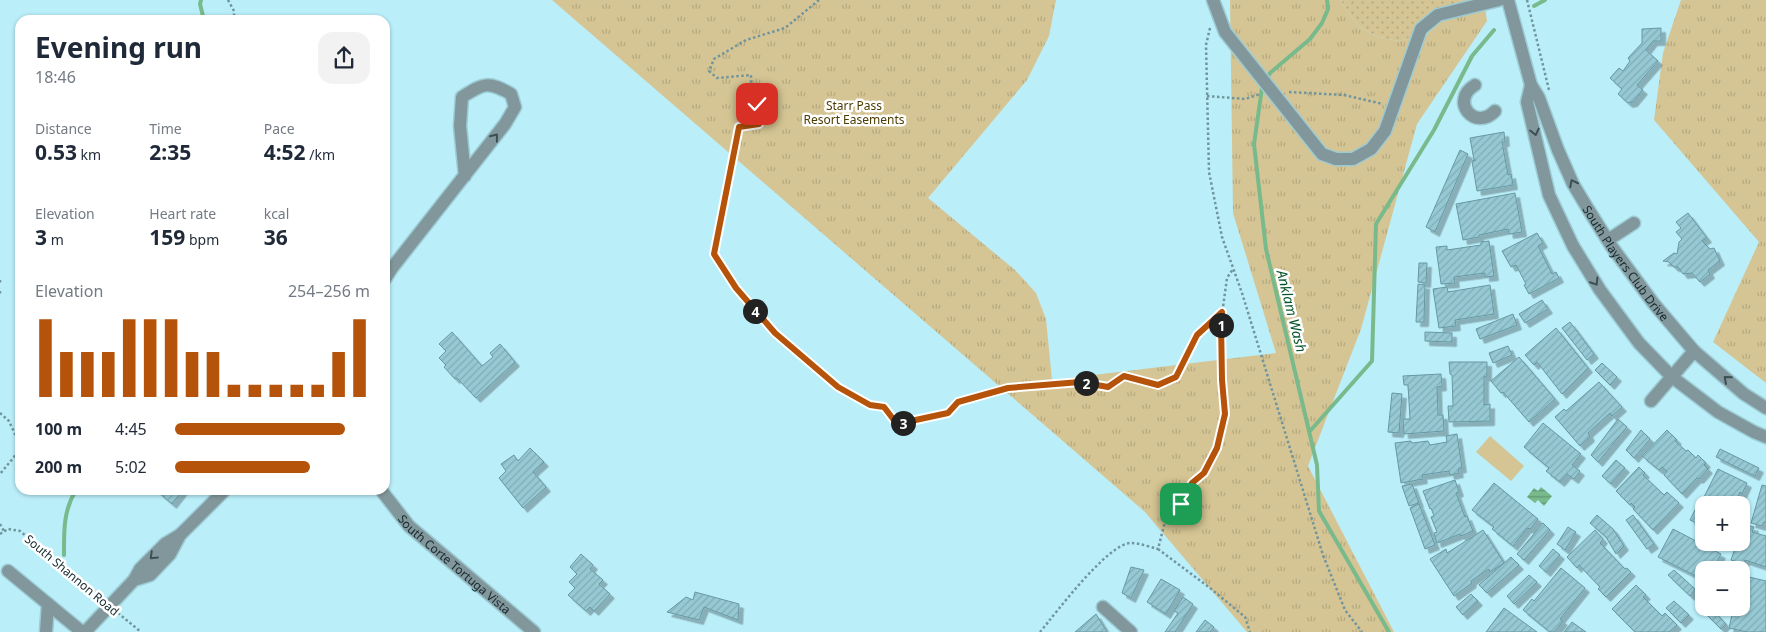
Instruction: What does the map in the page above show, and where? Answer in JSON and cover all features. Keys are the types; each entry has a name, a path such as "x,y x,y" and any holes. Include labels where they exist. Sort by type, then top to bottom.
{"street":[{"path":"1215,5 1225,32 1322,154 1336,159 1354,159 1371,149 1385,132 1421,29 1438,15 1498,0"},
{"name":"South Players Club Drive","path":"1508,0 1531,85 1539,98 1558,150 1573,184 1608,240 1654,304 1694,351 1744,394 1766,408"},
{"path":"1475,85 1469,88 1465,95 1466,109 1471,115 1479,118 1491,115 1496,111"},
{"name":"South Players Club Drive","path":"1531,85 1527,102 1549,195 1573,246 1600,290 1639,344 1672,377 1718,412 1754,432 1766,436"},
{"path":"390,271 506,124 514,107 511,94 496,86 480,86 462,97 460,126 465,176"},
{"path":"1608,240 1634,223"},
{"path":"1651,401 1694,351"},
{"path":"8,571 84,632 134,580 150,575 170,554 180,535 220,495"},
{"name":"South Corte Tortuga Vista","path":"385,495 409,526 534,632"},
{"path":"46,632 48,604"},
{"path":"1103,607 1131,632"}],"path":[{"path":"228,0 234,15"},
{"path":"819,0 785,28 746,40 714,59 709,72 717,78 751,75 749,99 757,104 759,124 739,127 714,254 736,288 775,333 838,387 870,405 884,407 897,424 948,413 958,402 1008,388 1080,382 1108,387 1124,376 1158,385 1176,377 1197,335 1222,312"},
{"path":"1527,0 1529,10"},
{"path":"1215,5 1206,45 1209,172 1222,237 1323,555 1345,610 1362,632"},
{"path":"1207,96 1245,99 1271,90 1344,95 1394,107"},
{"path":"1158,549 1166,518 1181,504 1192,483 1204,473 1217,448 1225,414 1222,380 1221,322 1227,278 1233,269"},
{"path":"0,413 10,421 12,430 15,433"},
{"path":"0,474 15,455"},
{"path":"0,524 4,531 0,534"},
{"name":"South Shannon Road","path":"4,531 20,532 141,632"},
{"path":"1040,632 1078,585 1112,551 1130,543 1158,549 1245,617 1250,632"}],"green space":[{"name":"Starr Pass Resort Easements","path":"552,0 1056,0 1049,36 1027,80 928,198 1015,270 1036,293 1046,319 1052,380 1276,353 1233,213 1230,0 1340,0 1357,25 1375,36 1398,41 1429,33 1456,8 1461,0 1484,0 1487,21 1417,124 1361,329 1308,466 1394,632 1247,632 1145,512"},
{"path":"1340,0 1461,0 1456,8 1429,33 1398,41 1375,36 1357,25"},
{"path":"1681,0 1766,0 1766,383 1713,342 1759,242 1654,120 1663,53"},
{"path":"1490,436 1524,466 1511,481 1476,452"}],"shaded area":[{"path":"1541,487 1552,496 1544,506 1538,500 1535,503 1527,497 1534,488 1538,491"}],"building":[{"path":"1661,28 1661,41 1653,41 1646,50 1658,61 1637,85 1643,90 1633,102 1628,103 1618,94 1622,89 1610,78 1619,68 1623,71 1630,61 1628,58 1642,43 1642,29"},
{"path":"1504,132 1505,142 1502,142 1508,175 1511,174 1513,185 1477,191 1472,161 1476,160 1474,160 1470,138"},
{"path":"1460,150 1468,154 1435,232 1426,227"},
{"path":"1515,193 1522,232 1509,234 1508,229 1463,240 1456,204"},
{"path":"1688,213 1707,238 1702,241 1710,249 1714,248 1720,261 1708,270 1710,274 1700,282 1692,273 1683,274 1678,267 1663,261 1674,253 1677,254 1679,242 1682,239 1676,232 1681,228 1676,222"},
{"path":"1537,233 1543,243 1538,246 1552,274 1556,272 1559,278 1529,294 1516,265 1511,267 1502,251"},
{"path":"1489,241 1494,276 1485,277 1485,273 1454,277 1455,283 1441,284 1436,247 1447,246 1447,250 1481,245 1481,242"},
{"path":"1419,263 1427,263 1426,283 1418,282"},
{"path":"1418,284 1425,285 1424,322 1416,322"},
{"path":"1490,285 1494,314 1455,320 1456,326 1439,328 1433,289 1447,287 1448,292"},
{"path":"1542,300 1548,309 1525,323 1519,314"},
{"path":"1513,314 1517,325 1480,339 1476,329"},
{"path":"1570,322 1594,354 1587,360 1562,328"},
{"path":"1556,328 1588,368 1562,394 1537,362 1534,365 1525,355"},
{"path":"452,332 482,366 493,357 490,353 500,344 515,362 476,398 457,378 455,379 439,358 446,351 439,344"},
{"path":"1425,332 1452,333 1452,342 1425,341"},
{"path":"1508,346 1512,355 1493,363 1489,353"},
{"path":"1519,357 1555,399 1529,422 1491,381"},
{"path":"1449,362 1487,362 1487,376 1484,377 1484,405 1490,404 1490,421 1449,422 1448,406 1453,406 1452,375 1450,374"},
{"path":"1602,363 1617,377 1610,385 1595,370"},
{"path":"1441,374 1442,386 1437,387 1438,415 1443,415 1444,431 1404,434 1403,419 1410,419 1408,385 1404,385 1403,376"},
{"path":"1599,382 1622,407 1612,416 1610,413 1588,433 1590,437 1580,446 1555,417 1564,409 1566,411"},
{"path":"1392,393 1402,394 1399,433 1388,432"},
{"path":"1618,419 1627,427 1598,462 1591,455"},
{"path":"1543,423 1581,454 1572,465 1580,471 1574,479 1567,474 1560,482 1546,471 1549,468 1524,447"},
{"path":"1641,430 1650,439 1634,458 1626,450"},
{"path":"1667,430 1686,451 1688,450 1696,458 1698,455 1706,463 1704,465 1708,469 1682,494 1664,475 1667,471 1662,467 1659,470 1642,456"},
{"path":"1457,434 1462,468 1458,469 1459,473 1450,475 1449,471 1422,475 1423,479 1401,483 1395,443 1428,441 1430,445 1447,442 1446,436"},
{"path":"530,448 544,462 533,472 546,487 523,508 499,478 506,471 501,464 514,455 518,461"},
{"path":"1720,449 1759,468 1755,476 1716,457"},
{"path":"1616,460 1625,468 1611,484 1602,476"},
{"path":"1639,467 1645,473 1643,475 1664,495 1667,492 1679,503 1653,530 1633,509 1635,507 1631,503 1630,505 1616,491"},
{"path":"1718,469 1747,483 1742,494 1740,492 1738,496 1704,496"},
{"path":"1455,480 1459,492 1456,493 1465,517 1467,516 1473,531 1437,543 1434,533 1437,532 1431,517 1434,516 1423,491"},
{"path":"1494,483 1538,519 1530,529 1527,528 1513,546 1492,529 1494,527 1472,510"},
{"path":"1412,484 1419,503 1409,506 1402,486"},
{"path":"1762,485 1766,486 1766,523 1764,522 1762,526 1751,523"},
{"path":"162,495 179,495 172,504"},
{"path":"1419,504 1435,545 1425,549 1410,508"},
{"path":"1695,510 1695,522 1690,520"},
{"path":"1597,515 1613,529 1624,546 1616,554 1606,537 1590,523"},
{"path":"1633,515 1654,544 1647,549 1626,520"},
{"path":"1543,523 1550,530 1524,560 1517,554"},
{"path":"1750,526 1754,527 1752,532 1766,536 1766,567 1745,560 1731,560 1734,551 1750,551"},
{"path":"1568,527 1576,532 1565,550 1557,544"},
{"path":"1673,529 1695,540 1695,551 1715,551 1721,554 1717,561 1695,561 1695,576 1658,557"},
{"path":"1483,530 1504,563 1490,572 1489,569 1454,596 1430,559 1446,549 1447,553"},
{"path":"1595,530 1603,539 1600,543 1625,569 1627,568 1631,572 1606,597 1598,589 1600,587 1579,565 1577,568 1567,557"},
{"path":"1553,549 1560,555 1546,572 1539,566"},
{"path":"581,554 593,565 590,569 603,580 599,584 610,594 594,611 590,607 586,611 568,595 575,588 569,582 577,574 570,567"},
{"path":"1511,557 1519,565 1487,593 1479,585"},
{"path":"1131,567 1144,570 1131,598 1122,593"},
{"path":"1561,568 1585,588 1560,619 1563,621 1554,632 1550,632 1523,610 1532,599 1534,601"},
{"path":"1674,570 1695,589 1690,596 1668,575"},
{"path":"1529,575 1537,582 1514,604 1507,596"},
{"path":"1750,577 1766,581 1766,632 1747,632 1729,628 1732,616 1750,616"},
{"path":"1161,579 1180,590 1166,614 1147,602"},
{"path":"1636,585 1646,595 1643,597 1662,616 1665,613 1677,625 1669,632 1635,632 1612,609"},
{"path":"695,592 739,604 738,620 704,607 699,620 667,612 686,597 693,600"},
{"path":"1471,594 1478,601 1463,615 1456,607"},
{"path":"1183,597 1193,604 1175,632 1165,632 1178,613 1174,611"},
{"path":"1674,601 1689,615 1681,623 1666,608"},
{"path":"1504,608 1537,632 1486,632"},
{"path":"1096,614 1107,632 1075,632"},
{"path":"1708,616 1718,616 1726,624 1721,629"},
{"path":"1205,620 1214,627 1210,632 1196,632"},
{"path":"1572,622 1586,632 1564,632"}],"waterway":[{"path":"201,0 203,15"},
{"name":"Anklam Wash","path":"1327,0 1328,9 1322,23 1310,39 1270,73 1262,88 1254,144 1266,249 1317,465 1319,511 1389,632"},
{"path":"1534,6 1545,0"},
{"path":"1310,431 1372,361 1376,224 1434,130 1472,56 1494,30"},
{"path":"64,555 66,514 74,495"}],"route":[{"path":"757,104 759,124 739,127 714,254 736,288 775,333 838,387 870,405 884,407 897,424 948,413 958,402 1008,388 1080,382 1108,387 1124,376 1158,385 1176,377 1197,335 1222,312 1222,380 1225,414 1217,448 1204,473 1192,483 1181,504"}]}
